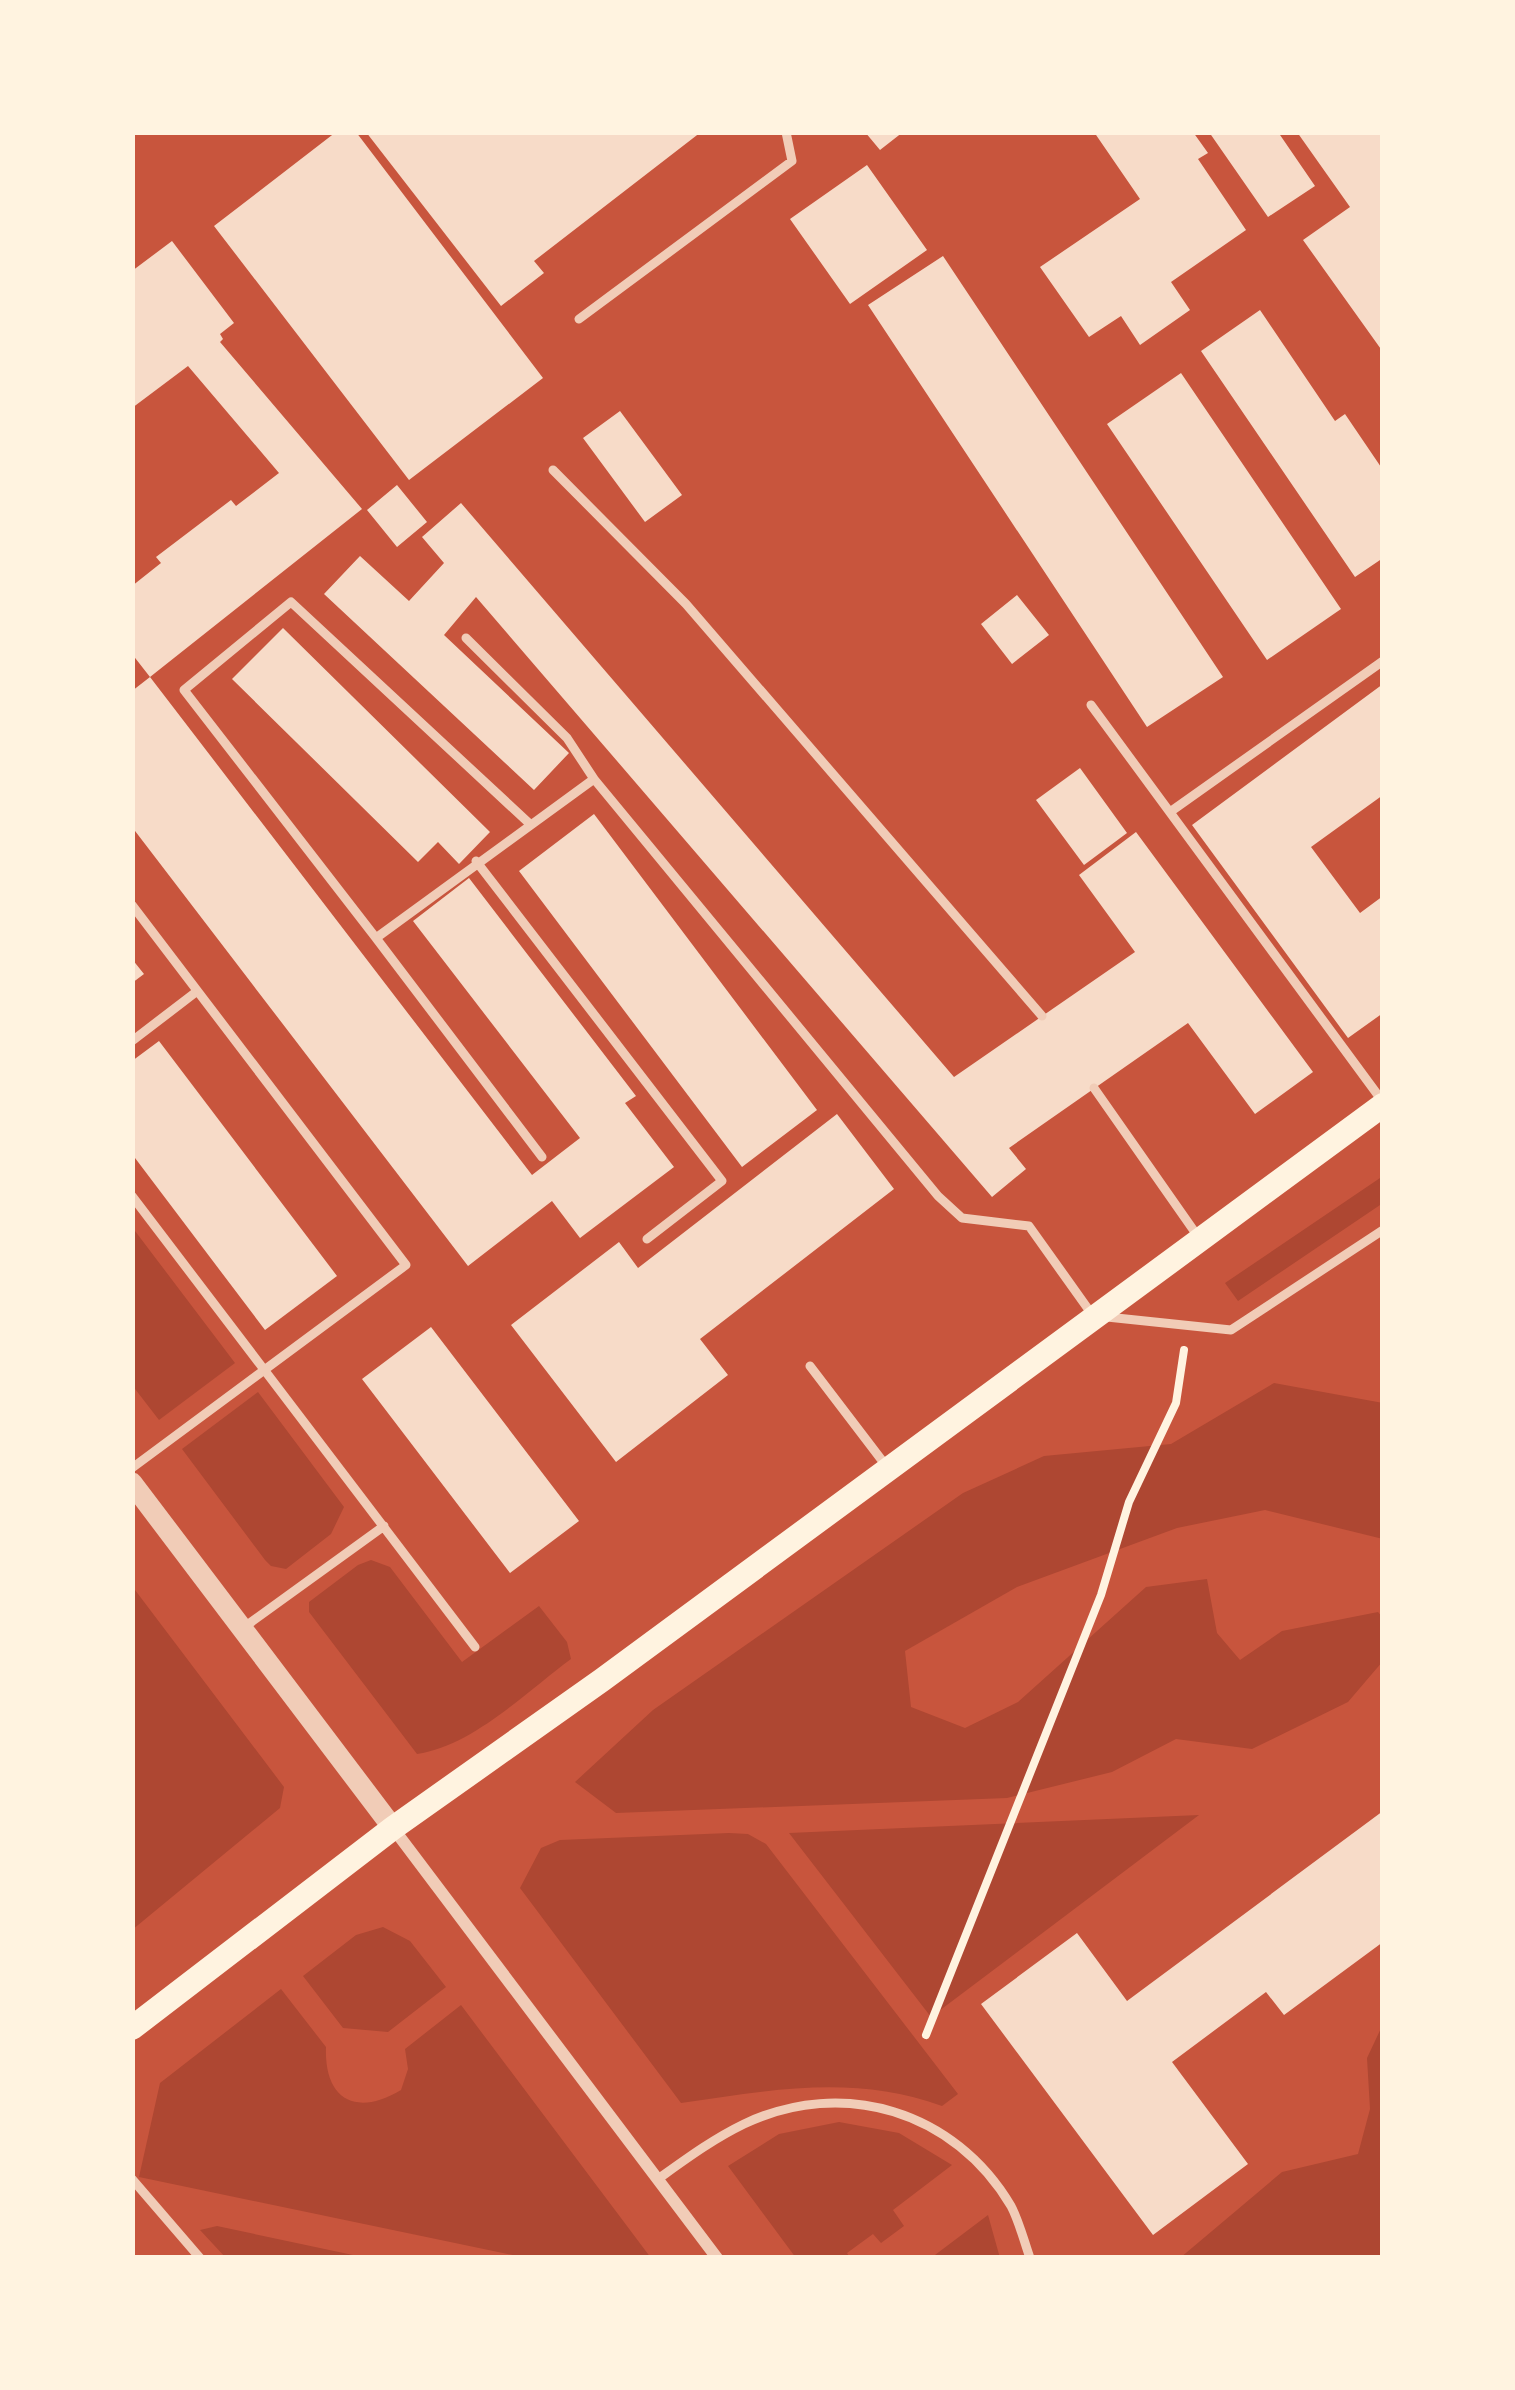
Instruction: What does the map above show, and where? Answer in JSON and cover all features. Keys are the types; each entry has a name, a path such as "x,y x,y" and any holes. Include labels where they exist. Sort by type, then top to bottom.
{"main road":[{"path":"132,2028 393,1828 602,1680 1383,1103"}],"street":[{"path":"132,1483 717,2258"}],"lane":[{"path":"579,319 792,161 786,132"},
{"path":"553,470 686,604 1042,1016"},
{"path":"531,825 291,602 184,690 542,1157"},
{"path":"466,638 567,737 594,778 938,1196 962,1219 1029,1226 1093,1315 1232,1330 1383,1229"},
{"path":"1170,812 1383,661"},
{"path":"1091,705 1383,1103"},
{"path":"376,938 594,778"},
{"path":"476,861 722,1181 647,1239"},
{"path":"132,905 406,1265 132,1468"},
{"path":"132,1041 196,992"},
{"path":"1094,1088 1199,1238"},
{"path":"132,1196 475,1647"},
{"path":"810,1366 888,1468"},
{"path":"242,1629 384,1526"},
{"path":"658,2179 748,2122 810,2105 869,2103 926,2123 975,2159 1012,2207 1030,2258"},
{"path":"132,2179 200,2258"}],"path":[{"path":"926,2036 1101,1594 1129,1502 1176,1403 1187,1325"}],"shaded area":[{"path":"1383,1176 1383,1203 1238,1301 1225,1283"},
{"path":"132,1227 235,1363 159,1420 132,1385"},
{"path":"1274,1383 1383,1403 1383,1539 1265,1510 1177,1528 1017,1587 905,1651 911,1707 965,1728 1018,1702 1146,1587 1207,1579 1217,1633 1240,1660 1282,1631 1378,1612 1383,1618 1383,1661 1348,1702 1252,1749 1176,1739 1112,1772 1007,1798 616,1813 575,1782 653,1710 963,1493 1044,1456 1171,1444"},
{"path":"258,1392 344,1507 331,1534 286,1569 265,1560 182,1449"},
{"path":"371,1560 390,1567 462,1662 539,1606 567,1642 571,1659 478,1729 417,1754 309,1612 309,1602"},
{"path":"132,1586 284,1787 280,1808 132,1930"},
{"path":"1199,1815 931,2017 789,1833"},
{"path":"748,1834 766,1844 958,2094 942,2106 877,2090 845,2088 780,2090 681,2103 520,1888 541,1848 560,1840"},
{"path":"383,1927 410,1941 446,1987 388,2032 343,2028 303,1976 356,1935"},
{"path":"281,1989 326,2047 337,2091 357,2102 401,2090 408,2069 405,2049 461,2005 651,2258 527,2258 139,2177 160,2083"},
{"path":"1383,2024 1383,2258 1180,2258 1282,2172 1358,2154 1370,2109 1367,2058"},
{"path":"839,2122 899,2133 952,2165 893,2210 904,2226 881,2243 873,2234 847,2253 850,2258 796,2258 728,2166 779,2134"},
{"path":"988,2215 1000,2258 931,2258"},
{"path":"217,2226 367,2258 226,2258 200,2230"}],"building":[{"path":"336,132 356,132 543,378 409,480 214,226"},
{"path":"366,132 701,132 534,261 544,273 501,306"},
{"path":"865,132 903,132 880,150"},
{"path":"1094,132 1193,132 1208,153 1198,159 1246,230 1171,282 1190,310 1140,345 1121,316 1089,337 1040,267 1140,199"},
{"path":"1209,132 1278,132 1315,186 1268,217"},
{"path":"1297,132 1383,132 1383,352 1303,240 1350,207"},
{"path":"867,165 927,250 850,304 790,219"},
{"path":"172,241 234,323 220,334 220,342 362,509 150,677 132,654 132,586 161,563 156,557 231,500 236,506 279,473 188,366 132,408 132,271"},
{"path":"943,256 1223,677 1147,727 868,305"},
{"path":"1260,310 1335,421 1345,414 1383,470 1383,558 1355,577 1201,351"},
{"path":"1181,373 1341,609 1267,660 1107,424"},
{"path":"620,411 682,495 645,522 583,438"},
{"path":"397,485 427,522 397,547 367,510"},
{"path":"461,503 954,1077 1135,952 1079,875 1136,832 1313,1072 1255,1114 1188,1023 1009,1148 1026,1169 992,1197 476,597 444,635 569,753 534,790 324,594 360,556 409,601 444,563 422,537"},
{"path":"1017,595 1049,635 1012,664 981,624"},
{"path":"283,628 490,832 459,864 438,842 418,862 232,679"},
{"path":"150,677 532,1175 580,1138 413,921 469,878 636,1096 625,1103 674,1167 580,1238 552,1201 468,1266 132,827 132,691"},
{"path":"1383,684 1383,795 1311,847 1360,913 1383,896 1383,1013 1348,1038 1192,825"},
{"path":"1080,768 1127,833 1084,865 1036,800"},
{"path":"594,814 817,1110 742,1167 519,871"},
{"path":"132,959 144,974 132,983"},
{"path":"159,1041 337,1276 265,1330 132,1154 132,1061"},
{"path":"837,1114 894,1189 700,1339 728,1375 616,1462 511,1325 619,1242 638,1268"},
{"path":"431,1327 579,1521 510,1573 362,1379"},
{"path":"1383,1811 1383,1942 1284,2015 1266,1992 1172,2062 1248,2164 1153,2235 981,2004 1077,1933 1127,2001"}]}
